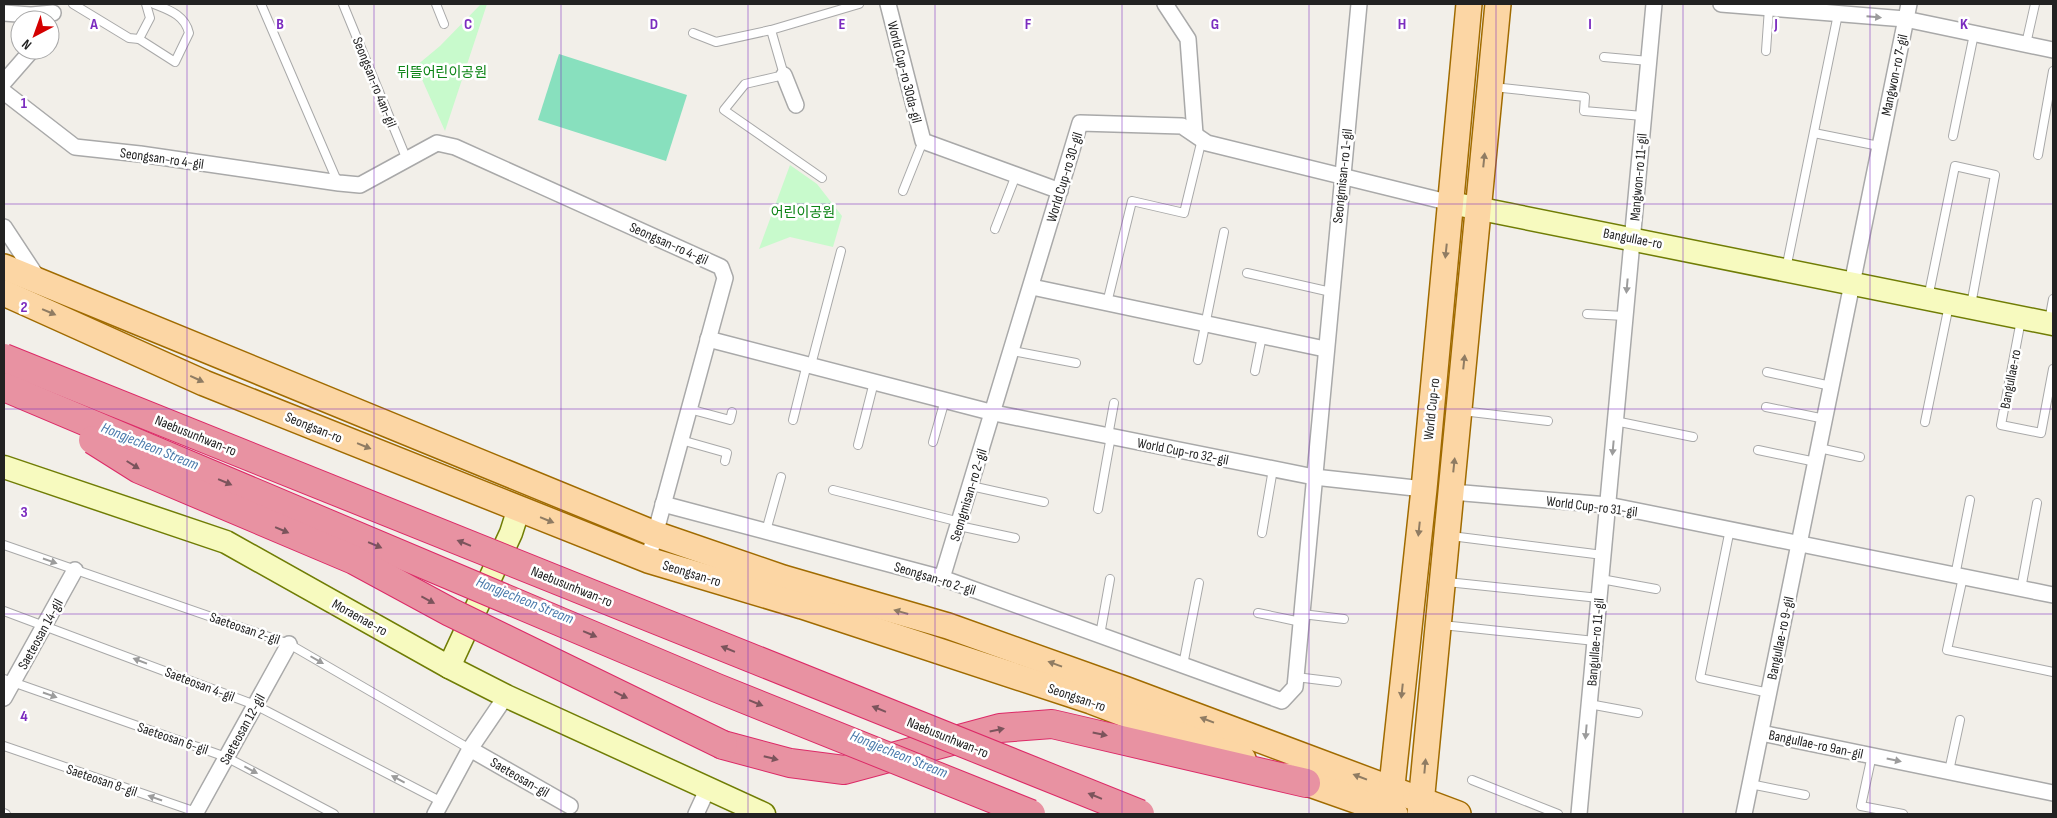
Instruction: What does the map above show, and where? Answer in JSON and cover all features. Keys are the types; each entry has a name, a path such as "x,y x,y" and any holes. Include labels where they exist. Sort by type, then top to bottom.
{"highway":[{"name":"Naebusunhwan-ro","path":"4,358 1140,814"},
{"path":"11,389 139,469 354,560 450,612 723,746 790,763 844,770 1000,728 1052,724 1306,783"},
{"path":"11,389 189,466 708,684 1031,814"}],"main road":[{"name":"World Cup-ro","path":"1391,807 1424,489 1469,4"},
{"name":"World Cup-ro","path":"1421,807 1498,4"},
{"path":"1460,108 1490,99"},
{"name":"World Cup-ro 30-gil","path":"1451,203 1479,208"},
{"name":"Bangullae-ro","path":"1479,208 1852,282 2051,324"},
{"path":"4,267 655,534 783,578 948,626 1127,690 1391,807 1421,807 1458,814"},
{"path":"1443,286 1472,288"},
{"name":"Seongsan-ro","path":"4,293 204,383 648,560 802,606 1091,701 1306,783 1391,807"},
{"name":"Moraenae-ro","path":"4,467 226,542 449,667 506,696 764,814"},
{"path":"449,667 511,533 519,508"}],"street":[{"name":"World Cup-ro 30da-gil","path":"888,4 922,141 1060,191"},
{"path":"1166,4 1188,40 1198,137"},
{"name":"Seongmisan-ro 1-gil","path":"1314,477 1359,4"},
{"name":"Mangwon-ro 11-gil","path":"1632,238 1654,4"},
{"path":"1721,4 1905,19 2053,50"},
{"name":"Mangwon-ro 7-gil","path":"1852,282 1908,4"},
{"path":"4,82 23,60"},
{"path":"784,74 796,105"},
{"name":"Seongsan-ro 4-gil","path":"4,92 75,147 140,154 339,184 360,185 438,143 455,147 721,267 726,278 648,560"},
{"name":"World Cup-ro 30-gil","path":"994,413 1080,123 1182,126 1207,143 1451,203"},
{"path":"4,227 38,280"},
{"name":"Bangullae-ro 11-gil","path":"1579,814 1632,238"},
{"name":"Bangullae-ro 9-gil","path":"1744,814 1852,282"},
{"path":"1032,287 1325,349"},
{"name":"World Cup-ro 32-gil","path":"708,339 994,413 1314,477 1424,489"},
{"name":"Seongmisan-ro 2-gil","path":"942,578 994,413"},
{"name":"Seongsan-ro 2-gil","path":"663,504 942,578 1282,701 1295,687 1314,477"},
{"name":"World Cup-ro 31-gil","path":"1452,492 1608,505 2053,595"},
{"name":"Saeteosan 14-gil","path":"4,698 8,680 44,625 75,570"},
{"name":"Saeteosan 12-gil","path":"197,814 226,757 289,644"},
{"path":"438,808 470,749 506,696"},
{"name":"Bangullae-ro 9an-gil","path":"1761,732 2053,793"},
{"name":"Saeteosan-gil","path":"470,749 570,806"},
{"path":"696,814 708,788"}],"lane":[{"path":"73,4 129,38 140,40 174,62 189,33 188,26 177,13 154,4"},
{"path":"140,40 150,18 146,4"},
{"path":"261,4 339,184"},
{"name":"Seongsan-ro 4an-gil","path":"343,4 407,160"},
{"path":"436,4 444,24"},
{"path":"693,32 716,42 771,30 859,4"},
{"path":"2026,44 2035,4"},
{"path":"1766,51 1770,8"},
{"path":"1786,269 1838,14"},
{"path":"771,30 784,74 746,84 724,110 822,178"},
{"path":"1953,136 1974,34"},
{"path":"1604,57 1649,61"},
{"path":"2038,155 2053,71"},
{"name":"Mangwon-ro 11-gil","path":"1490,99 1585,97 1584,111 1643,116"},
{"path":"1814,133 1880,146"},
{"path":"1106,303 1132,201 1184,213 1198,137"},
{"name":"World Cup-ro 30da-gil","path":"903,191 922,141"},
{"path":"1925,422 1949,303 1996,174 1955,166 1949,303"},
{"path":"996,229 1016,174"},
{"path":"1198,360 1224,232"},
{"path":"792,420 841,251"},
{"path":"1247,273 1331,292"},
{"name":"Bangullae-ro","path":"2051,324 2053,299"},
{"path":"1587,314 1625,316"},
{"name":"Bangullae-ro","path":"2022,318 2001,425 2041,433 2053,369"},
{"path":"1255,372 1262,336"},
{"path":"1013,351 1076,364"},
{"path":"1767,372 1831,386"},
{"path":"858,445 874,382"},
{"path":"933,442 945,400"},
{"path":"1098,509 1114,403"},
{"path":"1766,408 1824,419"},
{"path":"689,409 730,420 732,412"},
{"name":"World Cup-ro","path":"1460,411 1548,421"},
{"path":"1616,421 1693,437"},
{"path":"680,440 727,453 725,461"},
{"path":"1758,450 1860,457"},
{"path":"1262,533 1273,469"},
{"path":"766,531 781,477"},
{"path":"971,486 1044,502"},
{"path":"834,490 1015,538"},
{"path":"1970,500 1947,650 2053,672"},
{"path":"2021,589 2037,503"},
{"path":"1730,529 1700,678 1769,693"},
{"path":"1448,535 1603,555"},
{"name":"Saeteosan 2-gil","path":"4,545 289,644 470,749"},
{"path":"1100,635 1110,579"},
{"name":"Bangullae-ro 11-gil","path":"1601,579 1656,589"},
{"path":"1443,582 1599,598"},
{"path":"1183,665 1199,583"},
{"name":"Saeteosan 4-gil","path":"4,612 44,625 255,704 438,808"},
{"path":"1258,613 1301,618 1344,619"},
{"path":"1438,624 1594,641"},
{"path":"1296,677 1337,682"},
{"name":"Saeteosan 6-gil","path":"8,680 226,757 334,814"},
{"name":"Bangullae-ro 11-gil","path":"1589,704 1638,713"},
{"path":"1949,771 1960,720"},
{"name":"Saeteosan 8-gil","path":"4,746 197,814"},
{"name":"Bangullae-ro 9an-gil","path":"1872,755 1861,806 1903,814"},
{"path":"1472,780 1558,814"},
{"path":"1750,784 1805,795"}],"green space":[{"name":"뒤뜰어린이공원","path":"481,4 487,4 445,131 416,66 440,46"},
{"path":"559,54 687,95 666,161 538,120"},
{"name":"어린이공원","path":"790,165 817,184 842,216 833,247 790,237 759,249"}],"pier":[{"path":"4,343 508,554 1143,814 1019,814 360,549 356,556 4,411"}],"water label":[{"name":"Hongjecheon Stream","path":"150,446"},
{"name":"Hongjecheon Stream","path":"525,600"},
{"name":"Hongjecheon Stream","path":"899,754"}]}
